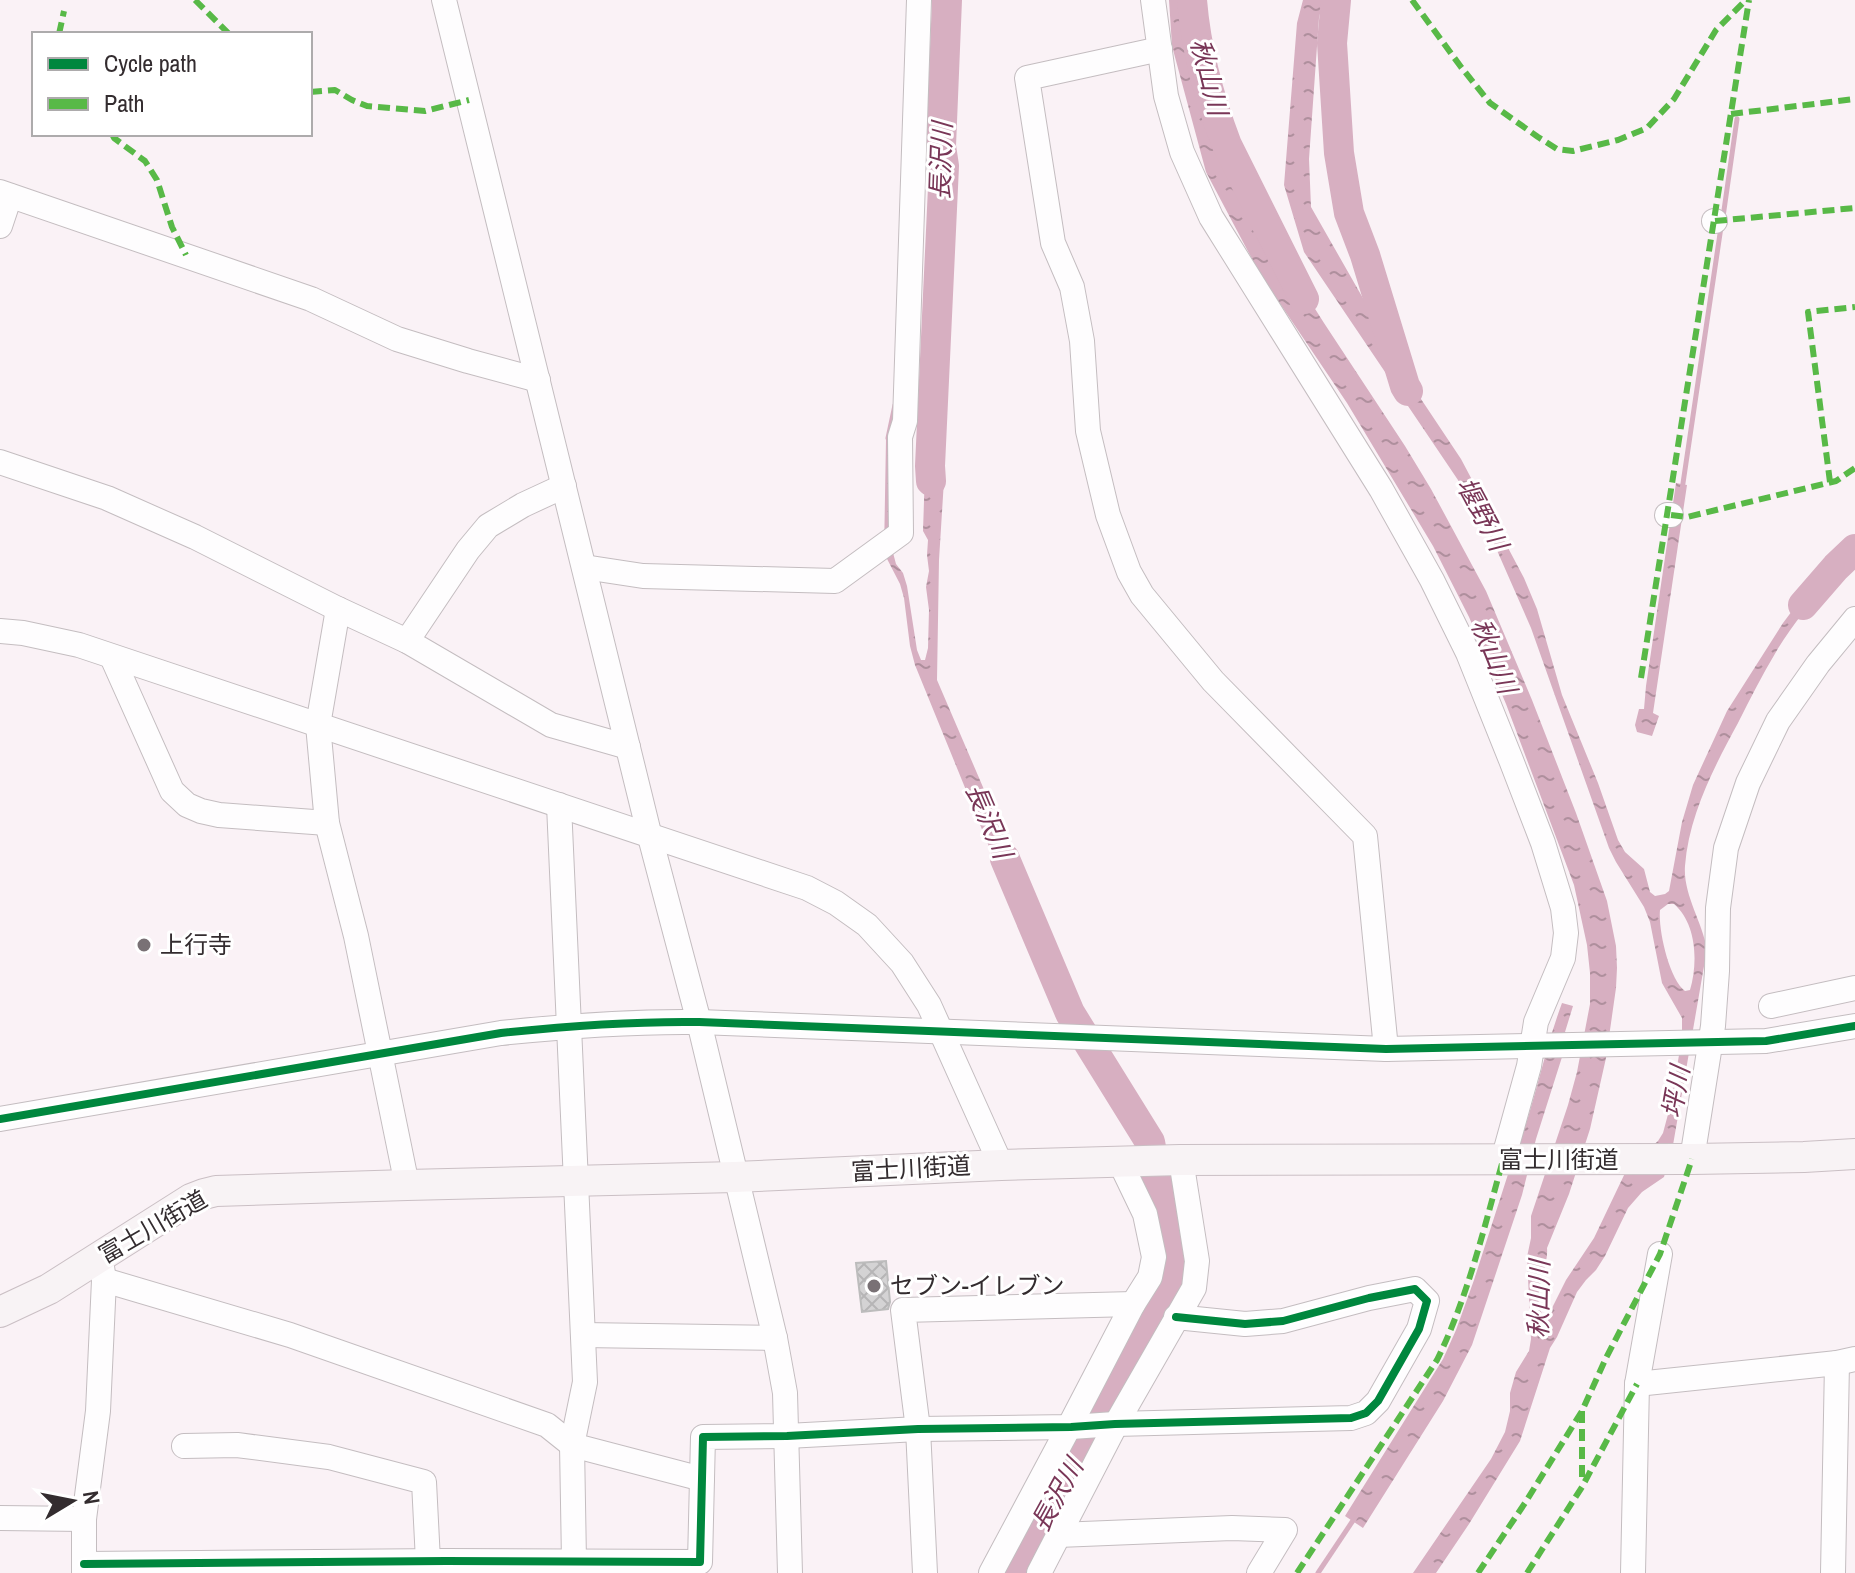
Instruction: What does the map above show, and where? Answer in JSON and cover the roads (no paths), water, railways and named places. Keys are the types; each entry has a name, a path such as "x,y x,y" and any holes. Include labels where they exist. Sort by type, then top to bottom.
{"main road":[{"name":"富士川街道","path":"0,1312 102,1268 191,1199 216,1191 735,1177 1180,1160 1692,1159 1855,1154"}],"street":[{"path":"444,0 775,1338 785,1393 790,1573"},
{"path":"584,567 643,576 835,581 901,533 900,437 905,421 919,0"},
{"path":"1153,0 1166,96 1182,152 1211,217 1381,489 1432,580 1468,653 1543,843 1563,908 1566,933 1563,958 1536,1022 1539,1046 1529,1066 1508,1160"},
{"path":"1160,49 1027,78 1053,243 1072,287 1082,341 1088,431 1108,515 1129,572 1142,595 1213,681 1365,836 1386,1049"},
{"path":"0,226 5,194 311,299 397,339 538,380"},
{"path":"0,462 107,498 183,531 407,641 551,725 628,747"},
{"path":"407,641 468,550 488,526 564,486"},
{"path":"338,609 318,725 327,823 356,936 407,1185"},
{"path":"1692,1159 1713,1026 1718,908 1726,848 1748,783 1778,721 1818,664 1855,619"},
{"path":"0,631 79,645 807,888 836,903 867,925 902,963 929,1005 1001,1165"},
{"path":"112,657 172,791 187,805 219,815 327,823"},
{"path":"559,805 585,1382 572,1445 574,1561"},
{"path":"1771,1006 1855,988"},
{"path":"0,1119 501,1033 568,1026 699,1022 1386,1049 1766,1041 1855,1026"},
{"path":"1039,1573 1116,1424 1194,1288 1197,1261 1180,1160"},
{"path":"991,1573 1150,1277 1154,1257 1145,1214 1121,1162"},
{"path":"1633,1573 1637,1384 1660,1254"},
{"path":"702,1479 572,1445 547,1425 102,1268 98,1411 84,1519 84,1568 700,1562 702,1479 703,1437 1351,1418 1366,1413 1378,1401 1419,1329 1427,1301 1415,1289 1283,1321 1245,1324 1176,1317"},
{"path":"925,1573 918,1429 903,1310 1133,1304"},
{"path":"583,1335 775,1338"},
{"path":"1637,1384 1846,1361 1833,1573"},
{"path":"184,1446 237,1445 329,1457 424,1482 440,1565"},
{"path":"0,1518 84,1519"},
{"path":"1058,1535 1232,1528 1285,1530 1259,1573"}],"water":[{"path":"1169,0 1186,0 1189,43 1232,178 1405,446 1486,591 1532,700 1607,901 1617,968 1606,1058 1590,1129 1547,1248 1538,1300 1544,1317 1549,1314 1566,1280 1594,1238 1626,1171 1663,1133 1682,1037 1682,1018 1662,983 1650,922 1609,848 1531,628 1492,539 1460,483 1304,252 1284,185 1297,23 1303,0 1323,0 1319,18 1309,159 1311,207 1417,393 1461,459 1524,578 1537,609 1562,695 1618,840 1625,852 1644,869 1650,892 1655,896 1669,891 1682,822 1693,785 1727,711 1783,623 1825,567 1830,578 1788,633 1766,669 1712,774 1692,828 1685,876 1707,949 1673,1145 1664,1177 1642,1192 1628,1208 1605,1256 1577,1292 1550,1348 1520,1441 1436,1573 1413,1573 1491,1459 1505,1432 1516,1372 1529,1351 1527,1257 1531,1216 1577,1072 1590,1004 1587,945 1574,885 1506,704 1469,617 1433,546 1347,403 1260,274 1206,172 1172,46","holes":["1674,904 1682,912 1694,944 1693,979 1690,990 1685,991 1674,976 1661,929 1660,910"]},
{"path":"886,439 892,439 892,549 907,586 921,660 925,660 928,648 929,610 926,587 928,540 923,531 926,441 936,441 938,474 944,480 937,680 1028,892 1012,903 915,665 904,598 884,553"},
{"path":"1676,483 1687,485 1653,713 1659,716 1652,736 1637,732 1635,725 1639,709 1644,709"},
{"path":"1562,1003 1573,1006 1565,1032 1569,1035 1522,1195 1472,1345 1443,1401 1363,1528 1345,1516 1443,1359 1456,1330 1525,1127"}],"waterway":[{"name":"長沢川","path":"931,481 944,166 941,146 947,0"},
{"name":"秋山川","path":"1192,0 1204,74 1227,145 1304,299"},
{"name":"堰野川","path":"1336,0 1332,43 1339,153 1349,213 1408,391"},
{"path":"1723,217 1737,119"},
{"path":"1682,490 1721,227"},
{"path":"888,438 895,405"},
{"name":"坪川","path":"1803,605 1855,549"},
{"name":"長沢川","path":"1005,859 1070,1013 1150,1142 1172,1268 1164,1302 1014,1573"},
{"path":"1318,1573 1356,1516"}],"place":[{"name":"上行寺","path":"144,945"},
{"name":"セブン-イレブン","path":"874,1286"}]}
